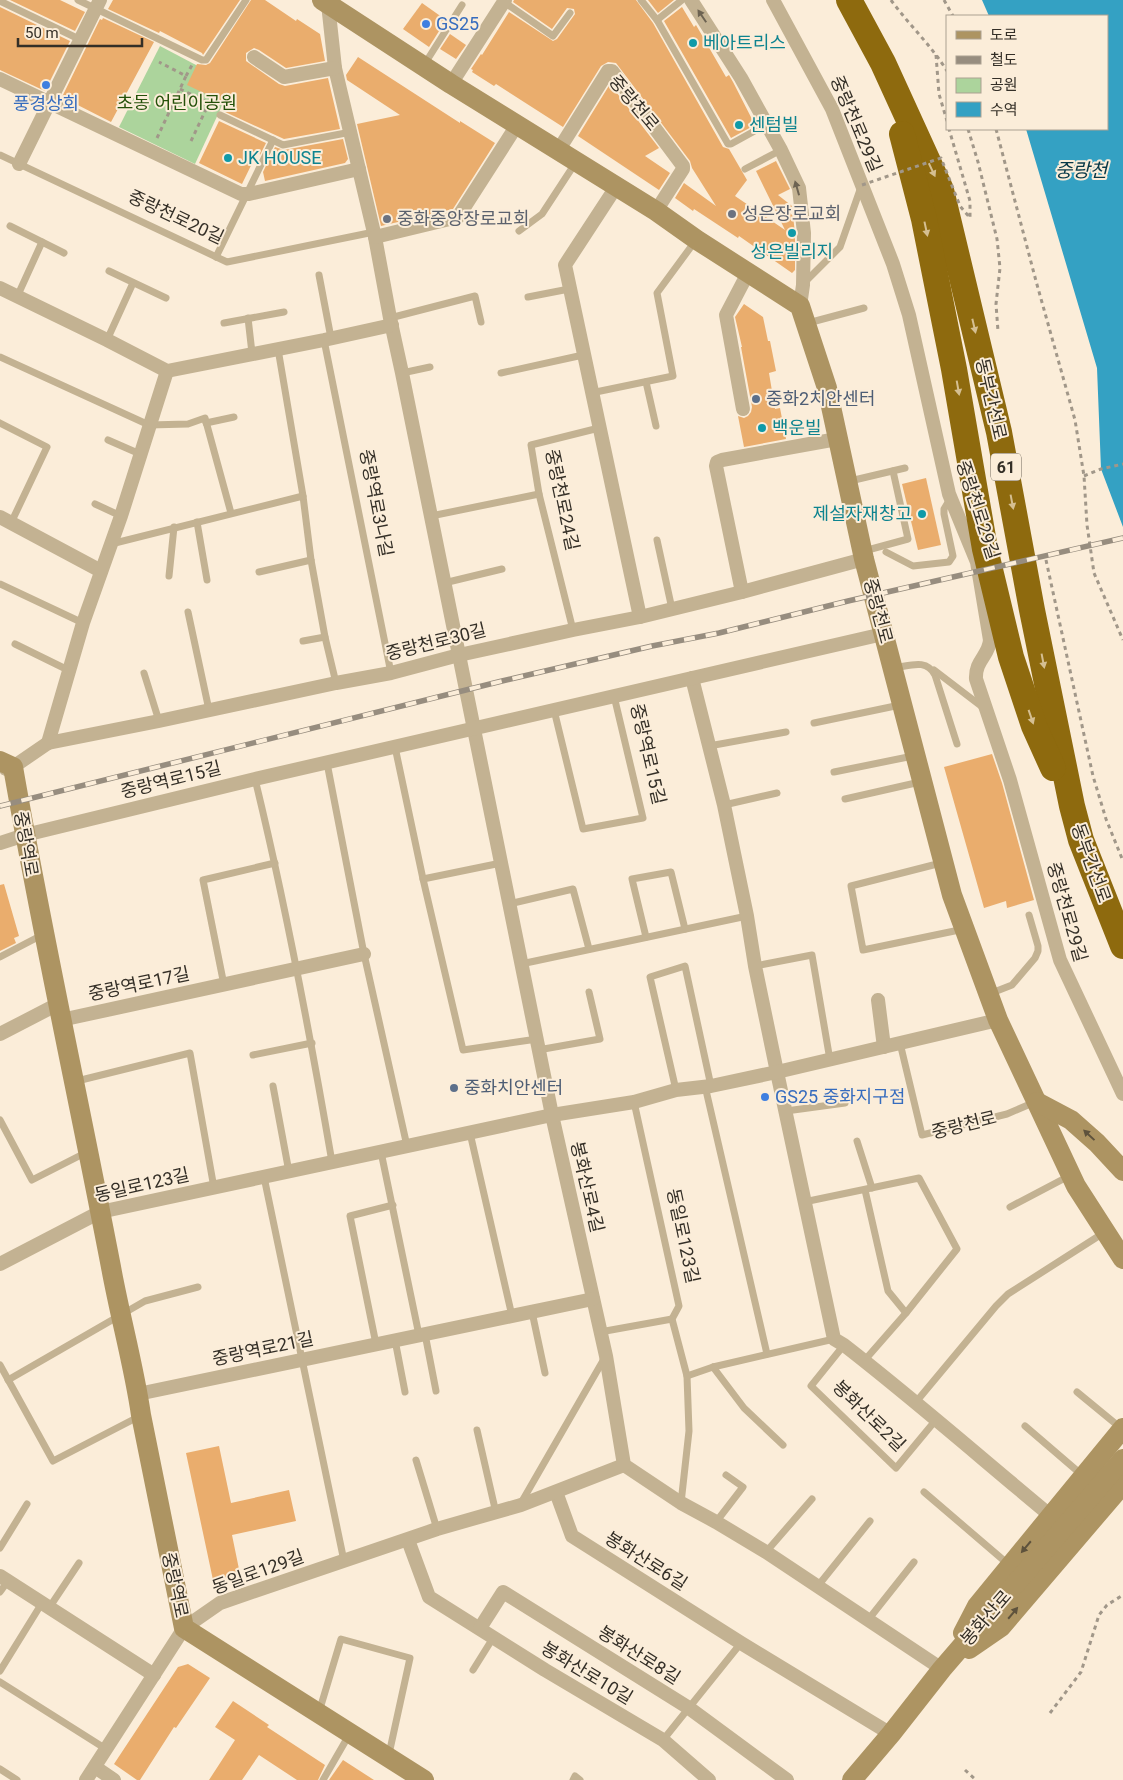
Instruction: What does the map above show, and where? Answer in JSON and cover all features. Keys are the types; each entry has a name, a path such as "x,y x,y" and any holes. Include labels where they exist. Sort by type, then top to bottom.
{"highway":[{"path":"834,0 883,63"},
{"name":"동부간선로","path":"849,0 883,63 941,190 999,432 1032,610 1072,806 1081,840 1123,946"},
{"name":"동부간선로","path":"883,63 924,219 954,368 986,549 1011,658 1034,726 1072,806"}],"main road":[{"path":"327,1 452,84 656,212 748,273 802,315"},
{"name":"중랑천로","path":"802,315 827,388 863,556 952,895 998,1020 1071,1175 1123,1259"},
{"name":"중랑역로","path":"4,766 24,835 184,1628 424,1780"},
{"path":"1037,1102 1071,1120 1123,1170"},
{"path":"944,1666 977,1606 1123,1428"},
{"name":"봉화산로","path":"852,1780 944,1666 1123,1460"},
{"path":"944,1666 1001,1627 1123,1484"}],"street":[{"path":"692,0 730,58 781,150 799,188 804,233 802,315"},
{"name":"중랑천로29길","path":"773,0 826,95 893,264 906,302 950,498 977,562 990,640 988,649 976,667 976,679 1010,780 1060,960 1123,1094"},
{"path":"327,1 335,68 374,234 473,728"},
{"path":"452,84 504,1"},
{"path":"19,164 98,4"},
{"path":"254,57 284,77 335,68"},
{"name":"중랑천로","path":"558,150 608,71 612,71 683,166 683,169 656,212"},
{"path":"0,79 245,195 359,170"},
{"path":"374,234 458,217 517,125"},
{"path":"616,187 564,265 640,617"},
{"path":"743,409 726,315 748,273"},
{"path":"0,288 167,371 328,339 391,322"},
{"path":"48,742 83,623 167,371"},
{"path":"742,592 716,466 718,462 837,439"},
{"path":"6,520 101,571"},
{"name":"중랑천로30길","path":"4,766 48,742 391,673 459,655 640,617 742,592 863,556"},
{"name":"중랑역로15길","path":"0,843 24,835 327,762 883,634"},
{"path":"692,678 724,805 804,1202 839,1342"},
{"name":"봉화산로4길","path":"473,728 552,1115 606,1356 624,1465"},
{"name":"중랑역로17길","path":"0,1034 60,1012 224,986 296,968 364,954"},
{"path":"878,1000 884,1047"},
{"name":"동일로123길","path":"0,1264 100,1212 552,1115 634,1102 676,1090 708,1086 777,1072 998,1020"},
{"name":"중랑역로21길","path":"138,1394 593,1299"},
{"name":"봉화산로2길","path":"839,1342 916,1402 936,1421 1051,1516"},
{"path":"624,1465 681,1503 766,1552 868,1620 944,1666"},
{"name":"동일로129길","path":"86,1780 184,1628 220,1603 437,1529 521,1505 624,1465"},
{"name":"봉화산로6길","path":"556,1492 572,1536 741,1643 891,1734"},
{"name":"봉화산로10길","path":"408,1540 429,1597 545,1670 663,1740 709,1780"},
{"path":"2,1583 46,1605 154,1675"},
{"name":"봉화산로8길","path":"480,1628 503,1592 689,1708 787,1780"},
{"path":"95,1767 114,1780"}],"lane":[{"path":"78,0 98,4 202,60 209,58 246,0"},
{"path":"641,0 657,20 728,144 767,124"},
{"path":"657,20 682,0"},
{"path":"0,1 81,40"},
{"path":"504,1 553,36 570,13"},
{"path":"424,65 462,5"},
{"path":"220,115 285,145 350,132"},
{"path":"216,257 273,140"},
{"path":"745,170 781,150"},
{"name":"중랑천로20길","path":"0,154 227,262 374,234"},
{"path":"518,230 542,214 576,162"},
{"path":"803,285 840,247 862,185"},
{"path":"10,226 64,253"},
{"path":"591,393 673,376 657,293 697,240"},
{"path":"17,297 42,242"},
{"path":"109,272 166,298"},
{"name":"중랑역로3나길","path":"318,275 328,339 391,673"},
{"path":"107,340 134,283"},
{"path":"528,297 570,289"},
{"path":"391,322 475,296 481,322"},
{"path":"802,315 864,308"},
{"path":"224,322 284,312"},
{"path":"248,318 252,353"},
{"path":"278,349 302,496 310,560 336,683"},
{"path":"501,373 583,355"},
{"path":"0,357 149,425 188,424 205,418 231,513"},
{"path":"402,373 430,367"},
{"path":"646,382 656,426"},
{"path":"206,423 234,416"},
{"path":"0,423 47,447 6,520"},
{"name":"중랑천로24길","path":"573,630 539,494 531,445 599,428"},
{"path":"108,440 140,454"},
{"path":"847,482 906,468"},
{"path":"863,556 908,539 893,471"},
{"path":"431,516 539,494"},
{"path":"110,544 302,496"},
{"path":"886,552 913,566 949,562 953,556 944,509 950,498"},
{"path":"95,504 120,516"},
{"path":"196,522 207,580"},
{"path":"169,576 174,527"},
{"path":"657,540 672,609"},
{"path":"259,572 310,560"},
{"path":"444,583 502,568"},
{"path":"0,584 83,623"},
{"path":"188,612 208,710"},
{"path":"303,641 325,637"},
{"path":"15,644 68,670"},
{"path":"893,668 928,665 987,710"},
{"path":"932,668 936,675 957,744"},
{"path":"144,673 159,721"},
{"name":"중랑역로15길","path":"554,710 583,829 644,818 614,696"},
{"path":"814,723 903,704"},
{"path":"709,746 786,732"},
{"path":"395,747 463,1050 600,1040 589,992"},
{"path":"834,772 916,755"},
{"path":"327,762 364,954 407,1147"},
{"path":"255,780 276,863 312,1043 332,1162"},
{"path":"845,799 923,782"},
{"path":"724,805 777,793"},
{"path":"944,862 851,886 863,950 965,929"},
{"path":"224,986 203,880 276,863"},
{"path":"423,878 501,863"},
{"path":"646,937 632,878 672,872 685,929"},
{"path":"509,904 572,889 589,950"},
{"path":"989,994 1012,984 1035,958 1038,946 1029,915"},
{"path":"521,964 747,916"},
{"path":"0,957 44,934"},
{"path":"755,966 812,955 830,1060"},
{"path":"676,1090 650,977 685,966 708,1086 767,1354"},
{"path":"253,1055 312,1043"},
{"name":"중랑천로","path":"900,1043 922,1134 1007,1114 1037,1102"},
{"name":"동일로123길","path":"74,1082 190,1053 214,1188"},
{"path":"273,1086 289,1172"},
{"name":"동일로123길","path":"634,1102 679,1306 672,1319 687,1376"},
{"path":"786,1111 845,1103"},
{"path":"0,1120 32,1180 88,1152"},
{"path":"470,1133 512,1316"},
{"path":"857,1141 869,1189 888,1291 906,1313"},
{"path":"381,1152 436,1391"},
{"path":"1010,1207 1071,1175"},
{"path":"264,1177 344,1561"},
{"name":"봉화산로2길","path":"804,1202 919,1178 957,1249 906,1313 864,1361"},
{"path":"376,1344 350,1216 393,1206"},
{"path":"916,1402 1008,1294 1105,1232"},
{"path":"8,1380 145,1301 198,1287"},
{"path":"532,1312 545,1373"},
{"path":"600,1332 672,1319"},
{"path":"395,1340 405,1392"},
{"path":"681,1503 689,1431 687,1376 713,1367 767,1354 839,1342"},
{"name":"봉화산로2길","path":"839,1342 811,1386 896,1468 936,1421"},
{"path":"521,1505 606,1356"},
{"path":"0,1365 54,1461 141,1415"},
{"path":"713,1367 744,1408 783,1445"},
{"path":"1077,1392 1123,1428"},
{"path":"1025,1426 1084,1477"},
{"path":"477,1430 496,1513"},
{"path":"416,1460 437,1529"},
{"path":"716,1522 743,1487 726,1475"},
{"name":"봉화산로","path":"924,1492 1010,1565"},
{"path":"766,1552 812,1499"},
{"path":"0,1548 27,1504"},
{"path":"817,1586 870,1522"},
{"path":"868,1620 914,1562"},
{"path":"0,1671 46,1605 79,1563"},
{"path":"473,1670 493,1638"},
{"path":"319,1713 341,1639 410,1658 388,1757"},
{"path":"663,1740 741,1643"},
{"path":"0,1682 106,1749"},
{"path":"323,1780 350,1733"},
{"path":"0,1769 17,1780"}],"path":[{"path":"891,0 946,70"},
{"path":"944,0 952,15"},
{"path":"936,55 939,94 946,118"},
{"path":"151,150 186,76 159,62"},
{"path":"180,89 209,103 215,112 220,115"},
{"path":"191,141 209,103"},
{"path":"862,185 941,158 960,206 970,218 970,201 949,130"},
{"path":"968,130 981,170 997,239 1000,268 996,304 998,332"},
{"path":"996,130 1075,420 1084,476 1094,573 1123,640"},
{"path":"1084,476 1101,469 1123,464"},
{"path":"1045,557 1093,776 1106,819 1123,862"},
{"path":"1050,1713 1081,1672 1100,1615 1107,1605 1123,1595"},
{"path":"965,1770 976,1780"}],"green space":[{"name":"초동 어린이공원","path":"160,46 232,84 195,164 119,127"}],"water":[{"name":"중랑천","path":"982,0 1123,0 1123,527 1101,469 1097,368 1026,130 1108,130 1108,15 989,15"}],"building":[{"path":"10,0 60,0 85,12 75,31"},
{"path":"113,0 240,0 203,55 160,31 159,33 108,9"},
{"path":"251,0 265,0 296,21 297,19 320,34 325,61 286,68 254,48 246,53 246,61 279,84 285,86 328,78 340,129 284,139 223,111 227,104 187,85 197,64 206,65 210,63"},
{"path":"514,0 636,0 653,23 723,147 729,149 747,180 735,196 785,230 756,171 776,161 790,189 778,195 792,206 789,212 793,216 795,233 795,270 792,273 739,236 738,238 675,198 684,183 716,206 692,168 690,161 616,63 608,62 601,66 563,127 496,84 494,86 472,72 473,70 471,69 509,12 553,41 557,39 575,14 574,9 567,8 552,29 513,2"},
{"path":"648,0 674,0 658,13"},
{"path":"422,3 446,20 429,47 403,29"},
{"path":"0,7 70,41 45,91 0,70"},
{"path":"682,7 694,27 696,25 726,77 729,75 755,125 731,138 664,21"},
{"path":"103,18 154,42 111,122 62,97 100,19 102,20"},
{"path":"450,34 466,45 456,59 440,49"},
{"path":"358,57 460,123 460,121 495,143 453,209 381,226 357,124 400,115 347,80 346,75"},
{"path":"610,84 659,148 645,156 670,173 659,190 578,136"},
{"name":"JK HOUSE","path":"219,121 266,143 260,155 259,149 242,184 199,163"},
{"path":"343,139 348,159 345,163 265,181 263,172 275,147 284,150"},
{"path":"744,304 763,317 776,371 769,373 775,409 780,408 786,439 744,447 738,416 744,418 748,416 752,407 735,317"},
{"name":"제설자재창고","path":"926,478 941,545 918,550 902,484"},
{"path":"992,754 1002,783 1034,900 1007,908 1006,901 984,908 944,767"},
{"path":"4,884 19,936 14,938 16,943 0,951 0,885"},
{"path":"219,1446 231,1503 289,1490 296,1521 232,1535 240,1574 213,1580 186,1453"},
{"path":"188,1664 210,1678 176,1728 174,1727 140,1780 137,1780 114,1764 178,1667"},
{"path":"233,1701 269,1725 267,1727 325,1765 318,1780 297,1780 259,1755 242,1780 209,1780 235,1740 215,1727"},
{"path":"343,1760 374,1780 329,1780"}],"railway":[{"path":"0,806 502,681 652,646 719,633 848,601 1123,538"}],"place":[{"name":"GS25","path":"426,24"},
{"name":"베아트리스","path":"693,43"},
{"name":"풍경상회","path":"46,85"},
{"name":"센텀빌","path":"739,125"},
{"name":"JK HOUSE","path":"228,158"},
{"name":"성은장로교회","path":"732,214"},
{"name":"중화중앙장로교회","path":"387,219"},
{"name":"성은빌리지","path":"792,233"},
{"name":"중화2치안센터","path":"756,399"},
{"name":"백운빌","path":"762,428"},
{"name":"제설자재창고","path":"922,514"},
{"name":"중화치안센터","path":"454,1088"},
{"name":"GS25 중화지구점","path":"765,1097"}]}
